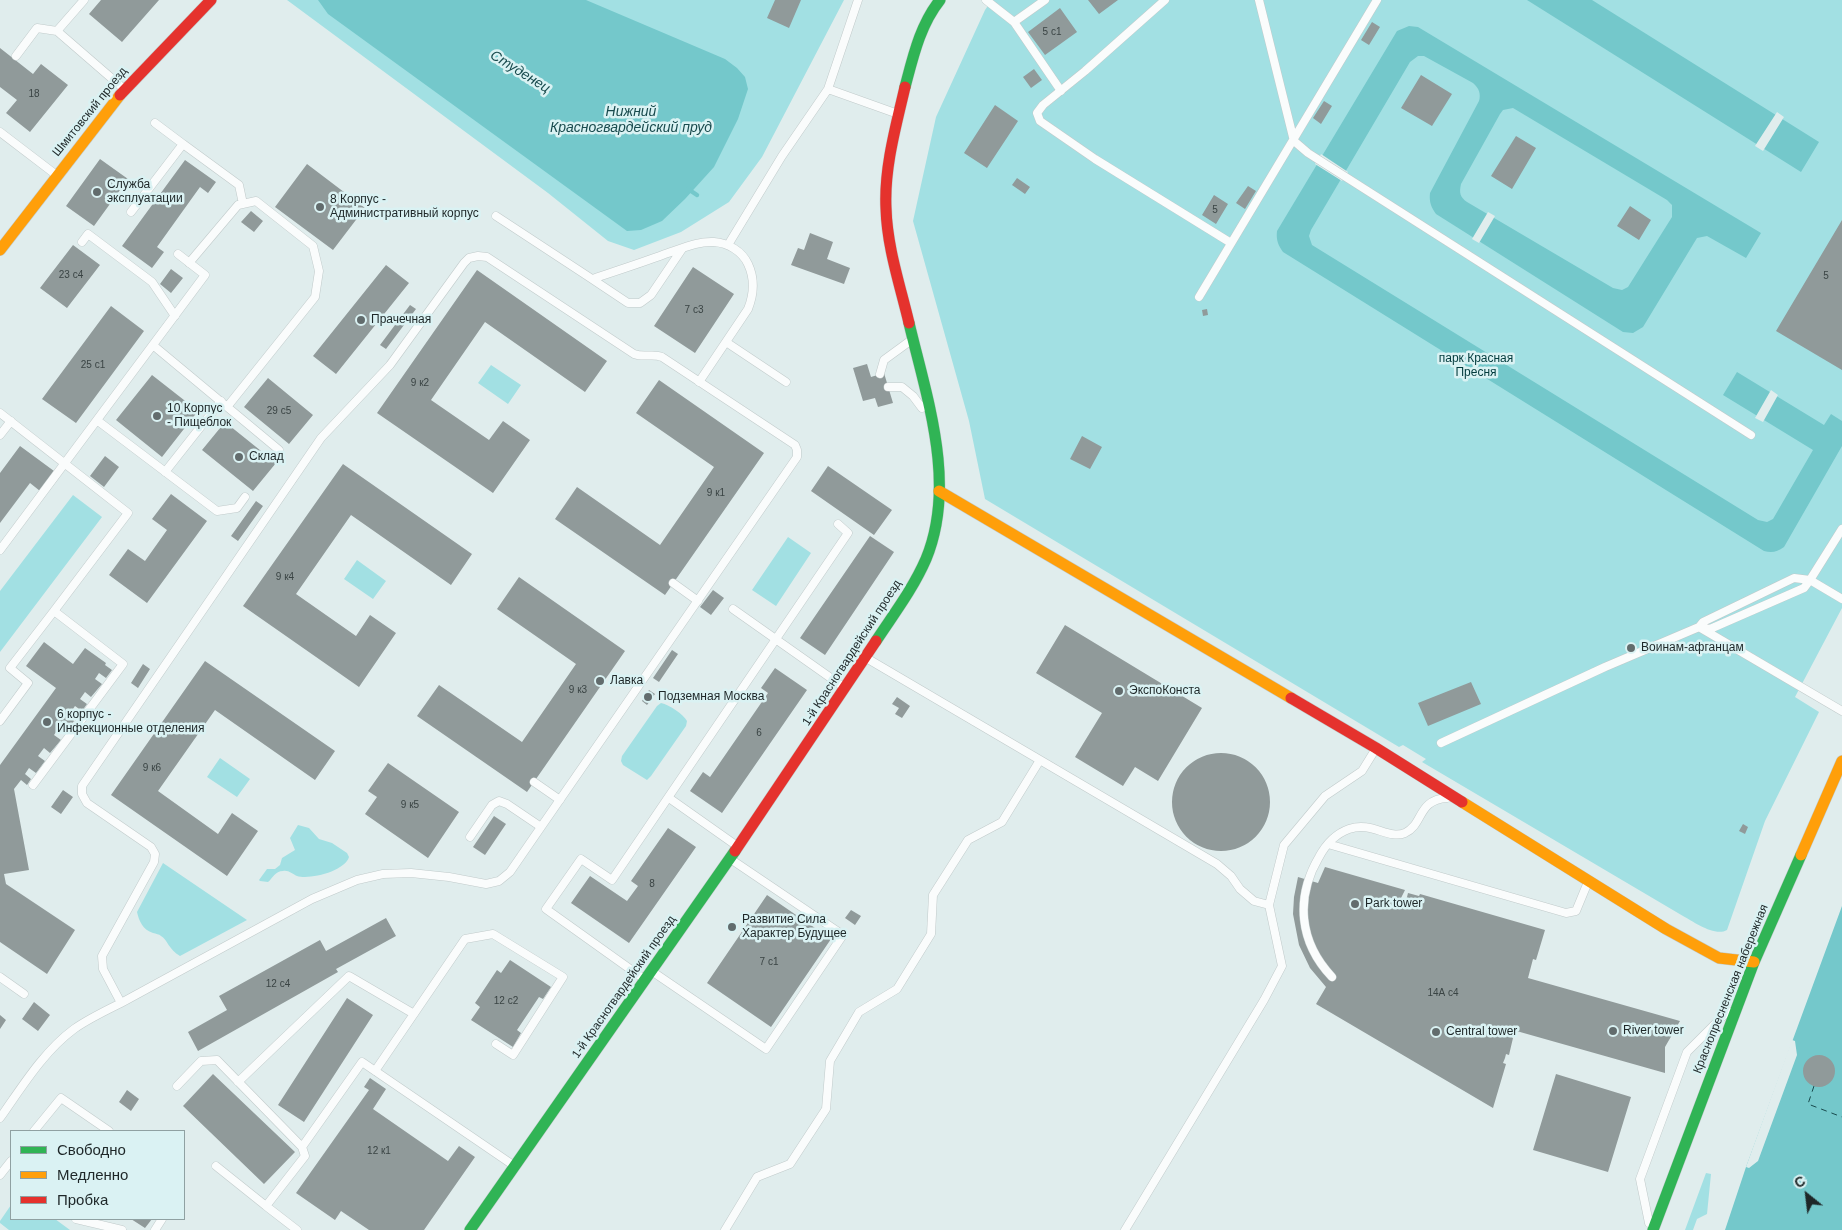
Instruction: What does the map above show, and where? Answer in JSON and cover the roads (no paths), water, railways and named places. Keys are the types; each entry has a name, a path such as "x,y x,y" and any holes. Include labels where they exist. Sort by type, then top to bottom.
{"street":[{"name":"Шмитовский проезд","path":"0,250 124,88 211,0"},
{"name":"1-й Красногвардейский проезд","path":"470,1230 649,976 846,689 918,576 927,558 935,531 939,491 933,422 888,236 885,210 887,183 899,115 915,46 926,19 939,1"},
{"path":"939,491 1376,748 1666,929 1719,958 1754,962"},
{"name":"Краснопресненская набережная","path":"1652,1230 1754,962 1842,761"}],"lane":[{"path":"57,31 84,0"},
{"path":"728,245 782,156 828,88 858,0"},
{"path":"986,0 1014,22 1061,91"},
{"path":"1014,22 1045,0"},
{"path":"1165,0 1037,113 1040,121 1095,159 1231,243"},
{"path":"1259,0 1294,141 1308,153 1751,435"},
{"path":"1199,297 1294,141 1376,0"},
{"path":"16,56 37,28 57,31 124,88"},
{"path":"828,88 899,115"},
{"path":"155,123 239,185 243,204"},
{"path":"0,132 57,175"},
{"path":"131,212 182,144"},
{"path":"165,472 315,297 319,272 313,246 256,201 238,206 189,263"},
{"path":"496,216 628,303 640,304 651,295 682,249"},
{"path":"82,242 88,234 152,282 175,316"},
{"path":"592,280 706,242 728,245 736,249 745,258 752,275 753,290 748,309 699,382"},
{"path":"0,550 154,346 205,275 178,254"},
{"path":"0,1118 38,1065 74,1029 312,899 342,885 383,874 411,873 449,877 486,884 499,881 510,872 794,462 798,454 795,445 659,356 639,356 634,354 487,257 473,256 464,263 390,365 321,438 82,786 82,794 87,803 151,847 155,854 154,862 102,956 103,969 121,1003"},
{"path":"880,374 884,360 912,340"},
{"path":"726,342 786,382"},
{"path":"154,346 280,450"},
{"path":"888,387 902,386 913,396 933,422"},
{"path":"0,413 128,512 10,668 28,683 0,721"},
{"path":"0,435 10,421"},
{"path":"98,421 217,512 237,508 246,497"},
{"path":"730,859 843,935 766,1049 546,909 581,859 612,880 670,798 848,533 838,524"},
{"path":"1699,627 1710,629 1804,588 1842,529"},
{"path":"1441,743 1605,667 1699,627 1703,622 1794,578 1810,580 1842,599"},
{"path":"673,583 698,601"},
{"path":"733,609 846,689"},
{"path":"33,785 123,664 54,611"},
{"path":"1699,627 1842,711"},
{"path":"866,658 1217,864 1231,876 1240,889 1254,900 1269,906"},
{"path":"1125,1230 1264,1000 1282,966 1269,906 1284,845 1325,796 1362,772 1376,748"},
{"path":"725,1230 757,1178 790,1164 826,1109 830,1061 859,1012 897,988 931,934 933,895 968,840 1002,822 1040,760"},
{"path":"534,782 560,800"},
{"path":"670,798 738,847"},
{"path":"1332,977 1312,948 1306,929 1303,908 1309,877 1317,860 1328,844 1343,832 1360,826 1394,834 1404,833 1412,828 1422,810 1431,802 1445,798 1460,801"},
{"path":"470,837 492,805 499,802 507,804 541,827"},
{"path":"1328,844 1566,913 1576,911 1589,880"},
{"path":"375,1071 465,938 493,934 563,977 513,1055 496,1044"},
{"path":"0,976 24,994"},
{"path":"238,1082 349,976 414,1014"},
{"path":"1652,1230 1640,1178 1687,1052 1739,1000"},
{"path":"177,1086 201,1061 216,1060 302,1147 305,1156 266,1206"},
{"path":"302,1147 362,1062 514,1166"},
{"path":"35,1130 60,1098 108,1130"},
{"path":"216,1166 297,1230"},
{"path":"80,1220 122,1230"}],"water":[{"name":"Нижний Красногвардейский пруд","path":"318,0 586,0 725,59 745,77 748,89 738,119 714,167 662,221 641,230 627,231 328,14"},
{"path":"1527,0 1592,0 1819,142 1801,172"},
{"path":"1409,26 1418,27 1761,233 1746,258 1707,236 1697,238 1643,327 1633,333 1623,332 1436,214 1431,204 1430,193 1479,101 1480,94 1473,83 1424,56 1418,56 1410,62 1311,230 1309,236 1312,245 1758,520 1767,522 1773,519 1813,450 1723,395 1737,372 1824,425 1831,414 1842,421 1842,446 1784,547 1774,552 1764,551 1283,252 1278,242 1277,231 1397,31","holes":["1513,108 1667,200 1672,205 1672,217 1628,287 1622,290 1613,288 1467,202 1461,196 1460,190 1461,184 1500,114 1503,110"]},
{"path":"1842,906 1842,1230 1725,1230 1746,1167"}],"waterway":[{"name":"Студенец","path":"688,189 697,195"}],"place":[{"name":"Служба эксплуатации","path":"97,192"},
{"name":"8 Корпус - Административный корпус","path":"320,207"},
{"name":"Прачечная","path":"361,320"},
{"name":"10 Корпус - Пищеблок","path":"157,416"},
{"name":"Склад","path":"239,457"},
{"name":"Воинам-афганцам","path":"1631,648"},
{"name":"Лавка","path":"600,681"},
{"name":"ЭкспоКонста","path":"1119,691"},
{"name":"Подземная Москва","path":"648,697"},
{"name":"6 корпус - Инфекционные отделения","path":"47,722"},
{"name":"Park tower","path":"1355,904"},
{"name":"Развитие Сила Характер Будущее","path":"732,927"},
{"name":"River tower","path":"1613,1031"},
{"name":"Central tower","path":"1436,1032"}],"park label":[{"name":"парк Красная Пресня","path":"1476,366"}]}
